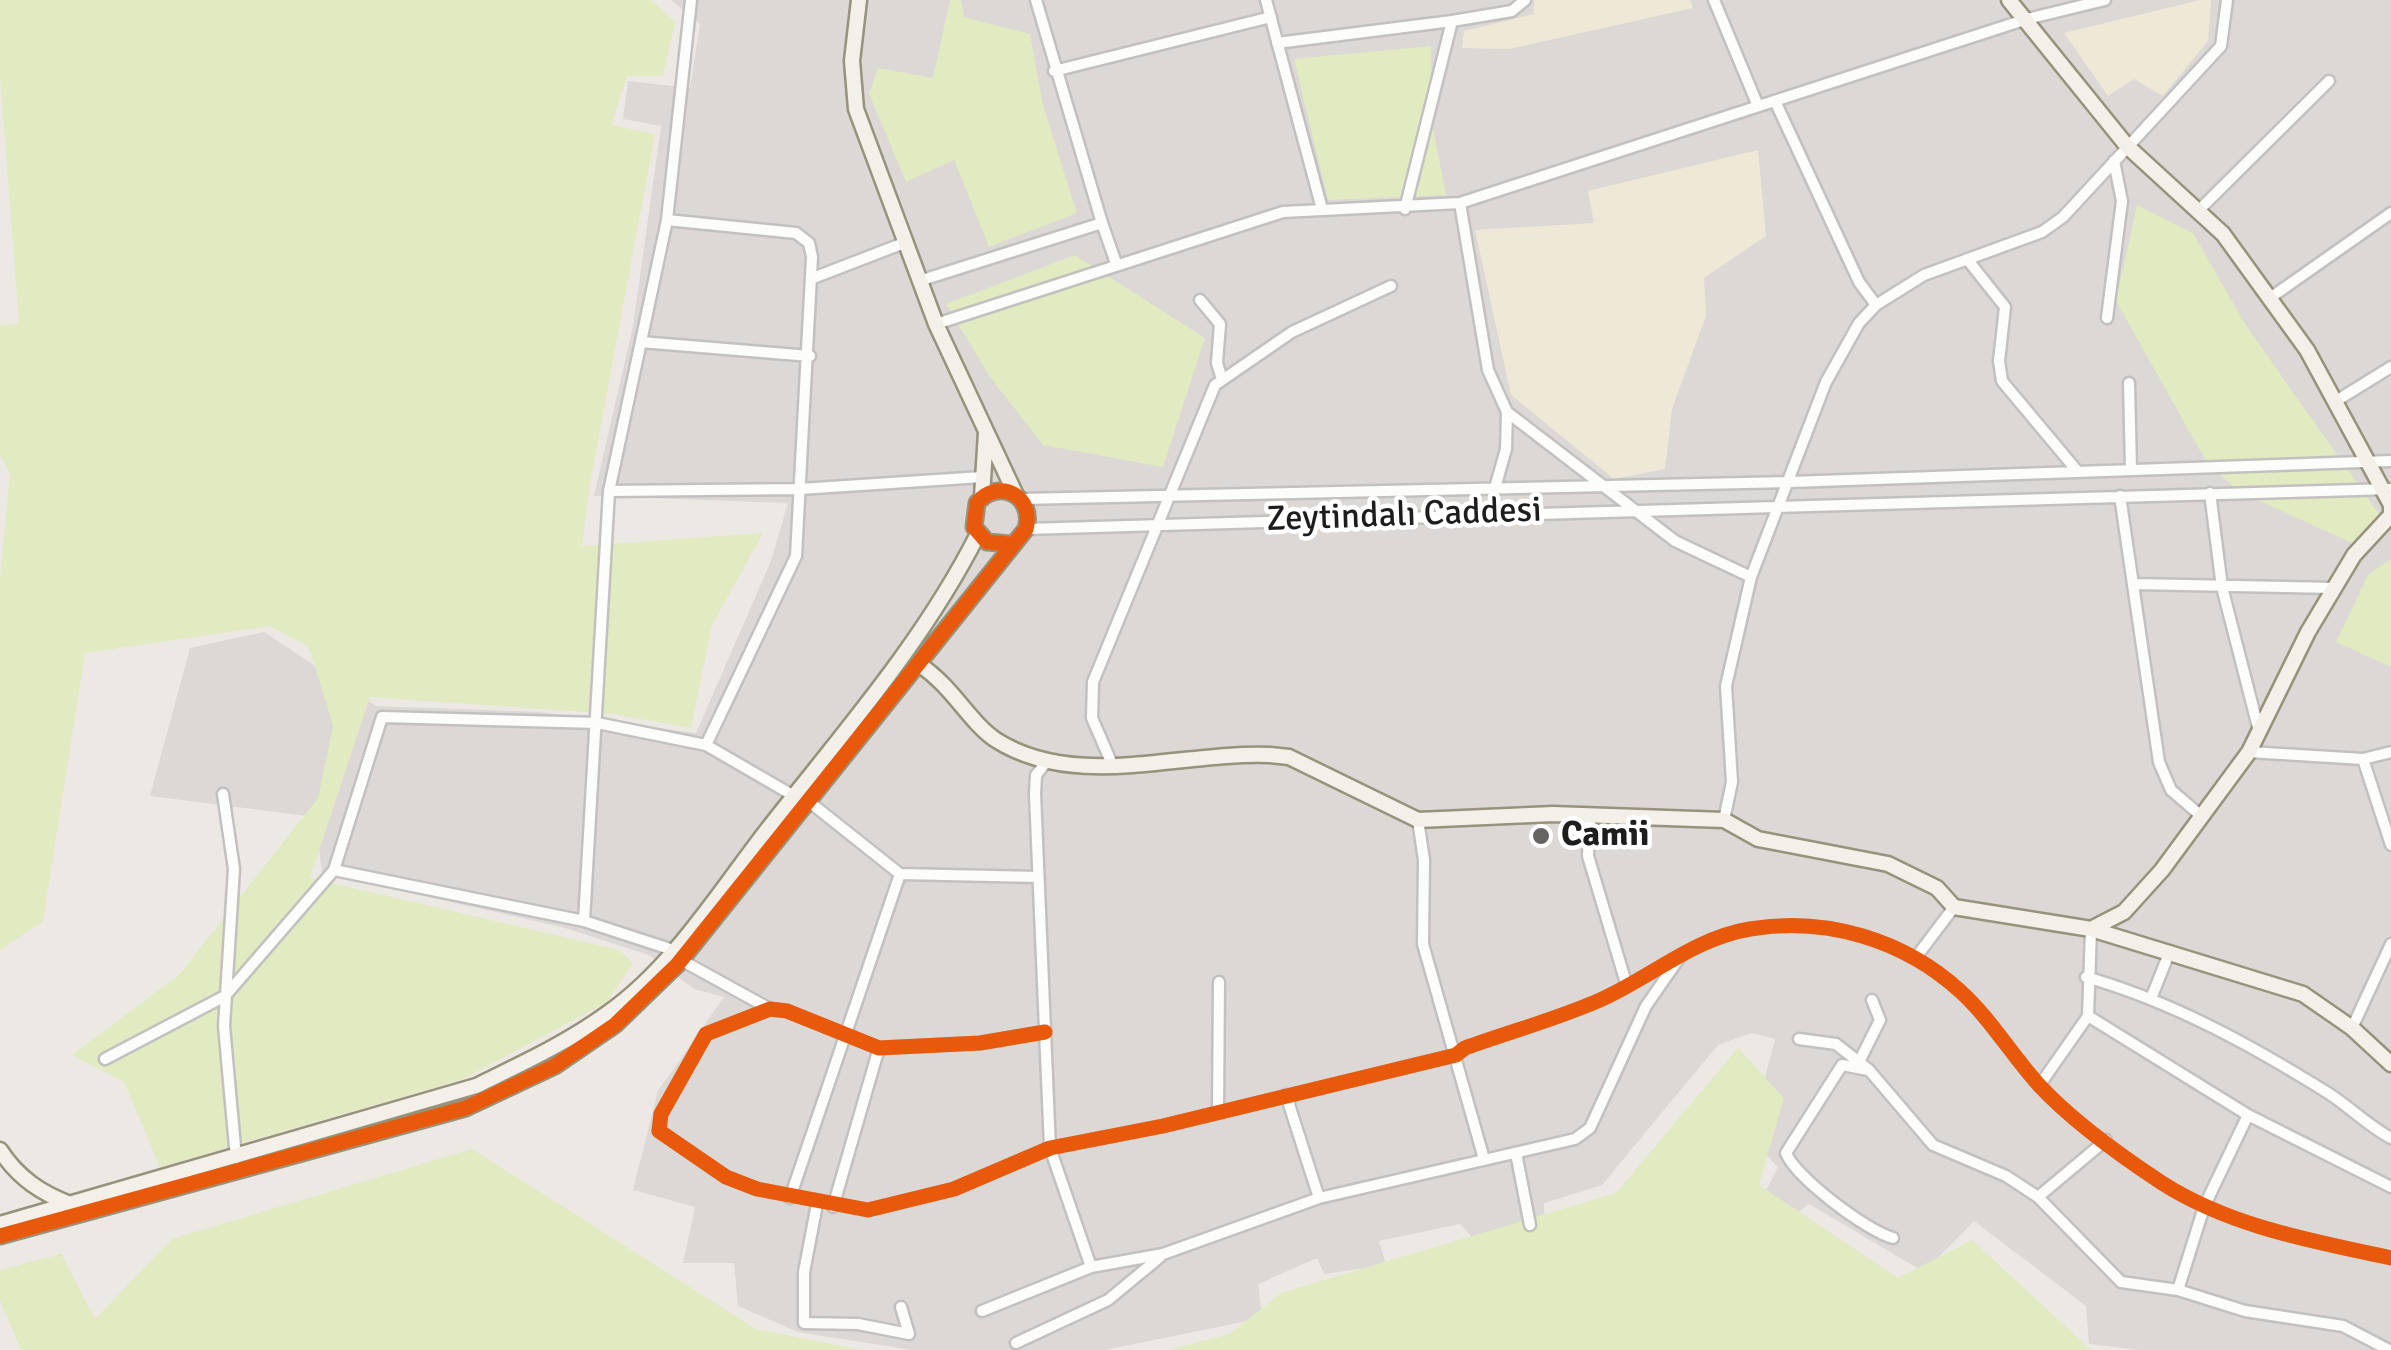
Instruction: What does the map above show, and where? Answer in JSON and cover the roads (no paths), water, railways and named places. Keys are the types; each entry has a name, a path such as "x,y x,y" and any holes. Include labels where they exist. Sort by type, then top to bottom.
{"street":[{"path":"584,921 609,491 667,220 691,0"},
{"path":"0,1236 466,1108 555,1066 615,1025 677,955 801,798 920,664 988,579 1010,544 1026,529 1028,513 936,324 904,243 852,86 860,0"},
{"path":"1036,0 1054,71 1116,264"},
{"path":"1266,0 1322,208"},
{"path":"1277,42 1452,22 1512,11 1525,0"},
{"path":"1714,0 1758,106"},
{"path":"2009,0 2128,146 2223,234 2270,298 2336,401 2388,489 2391,515 2354,555 2334,588 2249,752 2162,870 2124,912 2092,929"},
{"path":"936,324 1282,212 1460,203 2027,19 2105,0"},
{"path":"1724,820 1732,782 1726,686 1751,577 1782,505 1826,382 1859,323 1876,305 1924,276 2042,232 2063,217 2221,46 2228,0"},
{"path":"1054,71 1270,17"},
{"path":"1405,208 1452,22"},
{"path":"2198,211 2330,81"},
{"path":"1775,101 1859,282 1876,305"},
{"path":"2108,318 2122,201 2114,161"},
{"path":"1460,203 1488,370 1506,412 1506,449 1495,488"},
{"path":"2270,298 2391,214"},
{"path":"667,220 796,233 809,243 813,278 796,556 706,745"},
{"path":"919,281 1102,223"},
{"path":"813,278 904,243"},
{"path":"1967,259 2005,307 1999,361 2002,381 2078,472"},
{"path":"1221,376 1233,373 1292,332 1391,286"},
{"path":"1112,764 1092,718 1093,682 1221,376 1217,363 1220,324 1200,300"},
{"path":"641,342 810,356"},
{"path":"2336,401 2391,367"},
{"path":"2130,383 2131,470"},
{"path":"1506,412 1639,510 1674,541 1751,577"},
{"path":"986,431 982,496 972,518 978,534 998,545 1010,544"},
{"path":"982,496 997,490 1018,496 1790,482 2391,460"},
{"path":"609,491 800,489 982,477"},
{"name":"Zeytindalı Caddesi","path":"1026,529 2388,489"},
{"path":"2210,494 2222,587 2259,732"},
{"path":"2120,496 2158,762 2171,790 2200,815"},
{"path":"801,798 944,600 978,534"},
{"path":"2135,584 2334,588"},
{"path":"920,664 952,688 994,738 1048,760 1112,764 1245,754 1289,757 1418,820 1590,815 1724,820 1758,839 1888,864 1937,888 1954,907 2092,929 2303,994 2352,1028 2391,1064"},
{"path":"106,1059 226,996 334,870 382,717 596,723 706,745 801,798 900,874 1038,877"},
{"path":"2249,752 2363,759 2391,752"},
{"path":"2363,759 2391,845"},
{"path":"1048,760 1036,775 1050,1148 1091,1267"},
{"path":"223,794 234,869 226,996 236,1159"},
{"path":"1590,815 1588,856 1626,983"},
{"path":"1418,820 1424,860 1422,944 1484,1159"},
{"path":"334,870 584,921 677,955 770,1009 880,1048 980,1043 1045,1032"},
{"path":"790,1198 900,874"},
{"path":"1917,956 1954,907"},
{"path":"770,1009 706,1034 658,1125 662,1136 726,1177 790,1198 868,1210 908,1204 1050,1148 1456,1055 1464,1048 1604,999 1626,983 1722,936 1777,926 1830,928 1878,940 1917,956 1961,992 2040,1086 2161,1182 2204,1207 2315,1242 2391,1258"},
{"path":"2040,1086 2088,1016 2086,977 2092,929"},
{"path":"2352,1028 2377,982 2391,944"},
{"path":"2152,996 2170,951"},
{"path":"0,1224 236,1159 476,1086 544,1053 609,1012 677,955"},
{"path":"982,1311 1091,1267 1162,1254 1318,1198 1575,1140 1590,1128 1646,1006 1681,956"},
{"path":"2086,977 2152,996 2278,1062 2391,1138"},
{"path":"1218,982 1218,1112"},
{"path":"2377,982 2391,987"},
{"path":"1864,1066 1880,1020 1872,1000"},
{"path":"2088,1016 2248,1116 2391,1186"},
{"path":"1800,1039 1836,1044 1864,1066 1933,1145 2006,1176 2038,1198 2121,1282 2178,1290 2245,1311 2343,1326 2390,1350"},
{"path":"833,1207 880,1048"},
{"path":"1864,1066 1842,1065 1786,1153 1798,1171 1842,1207 1879,1234 1893,1238"},
{"path":"1286,1095 1318,1198"},
{"path":"2178,1290 2204,1207 2248,1116"},
{"path":"2038,1198 2106,1140"},
{"path":"0,1150 21,1176 49,1196 73,1205"},
{"path":"1516,1153 1530,1225"},
{"path":"817,1204 804,1272 804,1323 858,1324 909,1334 901,1307"},
{"path":"1016,1343 1108,1300 1162,1254"}],"place":[{"name":"Camii","path":"1541,836"}]}
